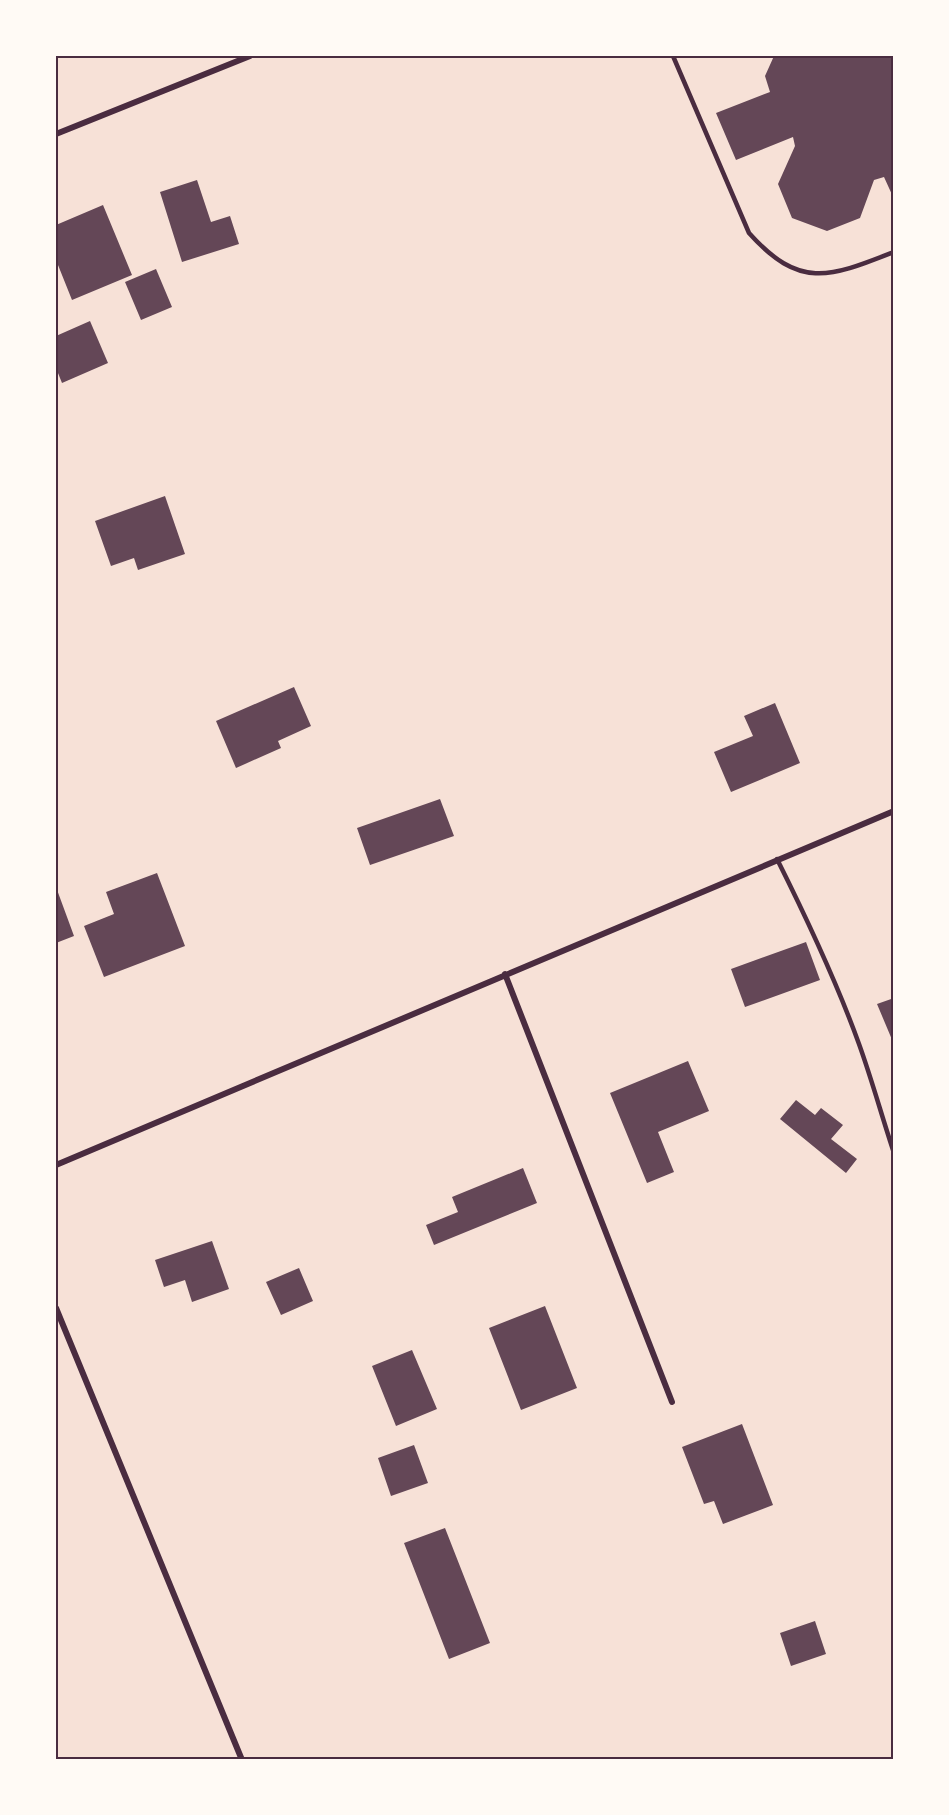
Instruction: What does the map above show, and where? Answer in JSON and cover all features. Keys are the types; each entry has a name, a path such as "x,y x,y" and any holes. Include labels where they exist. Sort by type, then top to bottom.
{"street":[{"path":"56,134 250,56"},
{"path":"56,1165 894,810"},
{"path":"505,974 672,1402"},
{"path":"56,1308 242,1760"}],"lane":[{"path":"673,56 748,233 765,251 782,263 802,271 825,275 848,270 894,252"},
{"path":"777,859 807,918 844,1005 870,1075 894,1153"}],"building":[{"path":"774,56 894,56 894,199 884,177 874,180 860,218 827,231 792,218 778,184 795,146 793,137 736,160 716,113 770,92 765,76"},
{"path":"197,180 211,222 230,216 239,244 182,262 160,192"},
{"path":"103,205 132,275 72,300 56,260 56,225"},
{"path":"156,269 172,307 141,320 125,282"},
{"path":"90,321 108,363 62,383 56,368 56,336"},
{"path":"165,496 185,554 138,570 134,558 111,566 95,521"},
{"path":"294,687 311,726 278,741 281,748 236,768 216,721"},
{"path":"775,703 800,763 731,792 714,752 753,736 744,716"},
{"path":"440,799 454,836 370,865 357,828"},
{"path":"157,873 185,946 104,977 84,926 114,914 106,892"},
{"path":"56,887 74,936 56,943"},
{"path":"806,942 820,980 745,1007 731,969"},
{"path":"894,998 894,1042 893,1042 877,1004"},
{"path":"688,1061 709,1111 658,1132 674,1172 647,1183 610,1093"},
{"path":"796,1100 815,1115 821,1108 843,1125 831,1139 857,1159 846,1173 780,1119"},
{"path":"523,1168 537,1203 434,1245 426,1225 458,1212 452,1197"},
{"path":"212,1241 229,1289 192,1302 185,1280 164,1287 155,1260"},
{"path":"299,1268 313,1301 281,1315 266,1282"},
{"path":"545,1306 577,1388 521,1410 489,1328"},
{"path":"412,1350 437,1409 396,1426 372,1366"},
{"path":"742,1424 773,1505 723,1524 714,1501 704,1504 682,1447"},
{"path":"414,1445 428,1483 391,1496 378,1458"},
{"path":"445,1528 490,1643 449,1659 404,1543"},
{"path":"815,1621 826,1654 791,1666 780,1633"}]}
